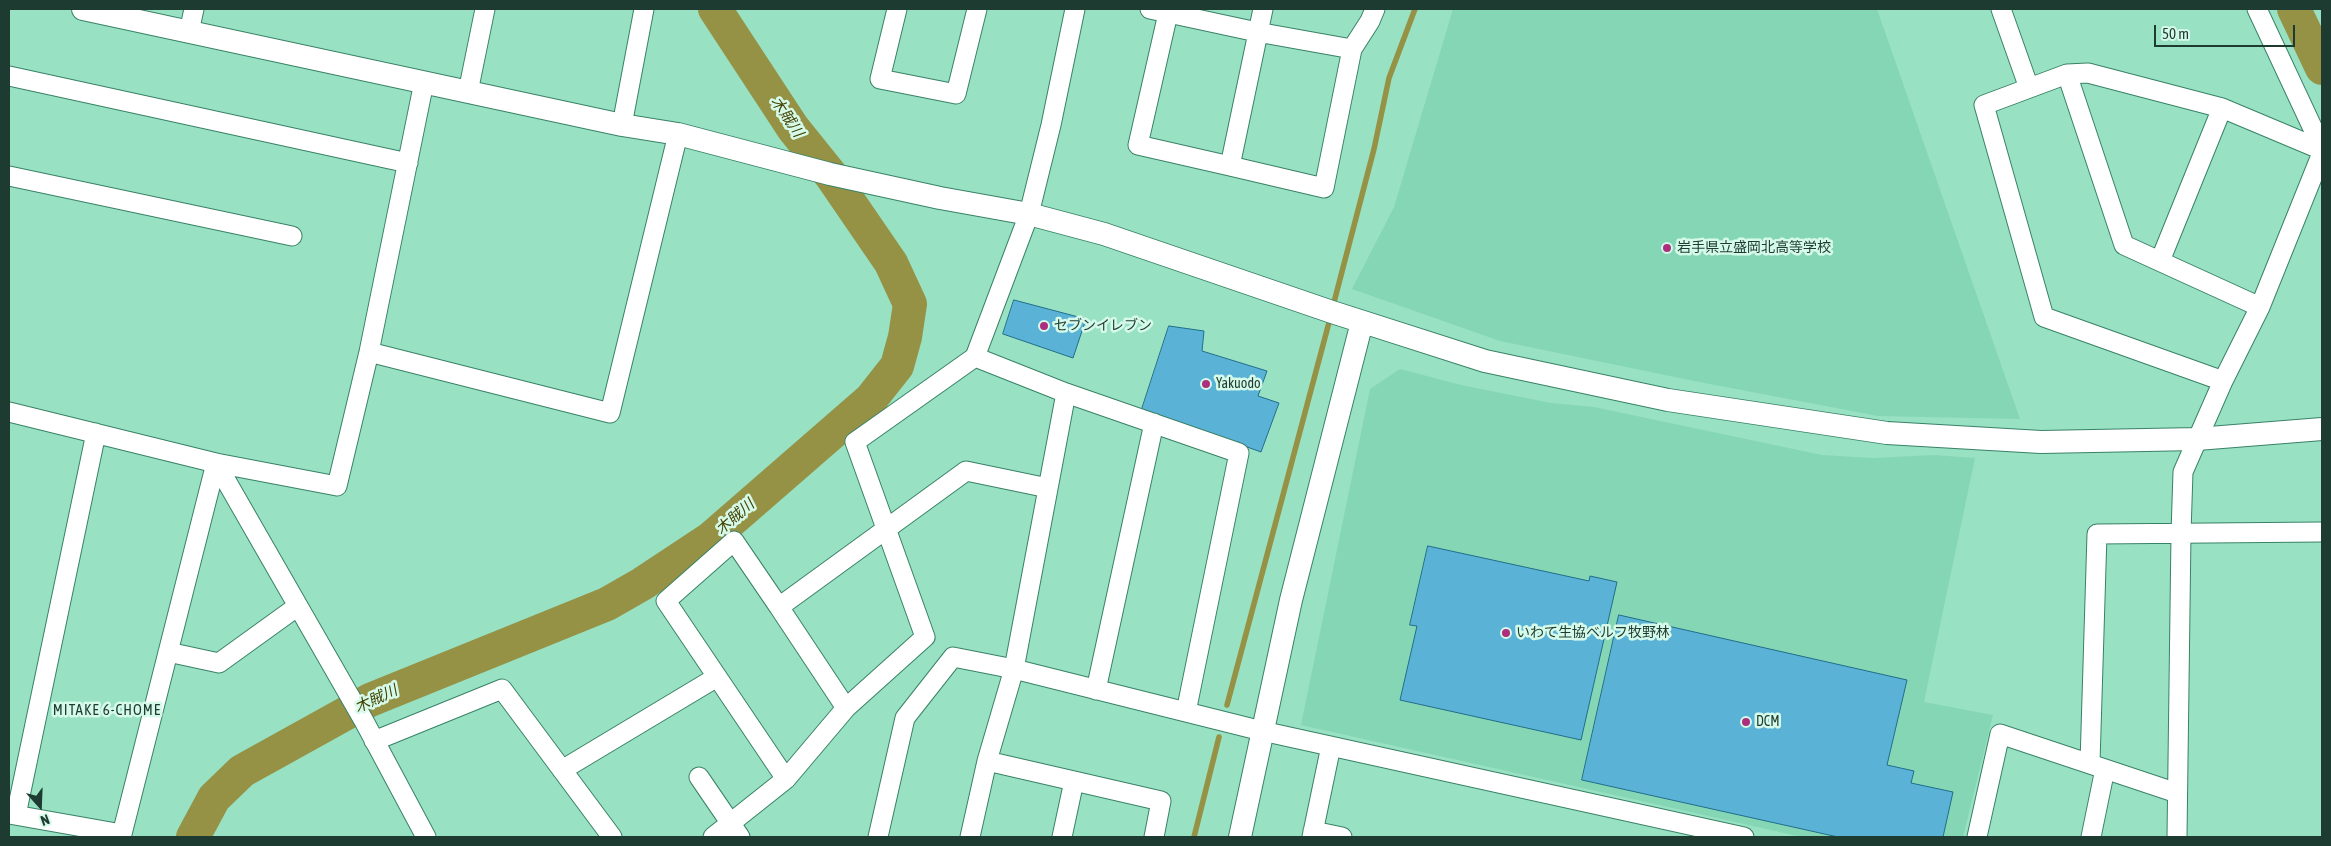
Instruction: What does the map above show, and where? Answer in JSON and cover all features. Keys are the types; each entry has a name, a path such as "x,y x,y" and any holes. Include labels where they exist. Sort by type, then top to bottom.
{"street":[{"path":"83,9 622,125 678,134 830,174 940,198 1029,214 1104,234 1362,322 1485,361 1668,400 1887,433 2041,442 2197,439 2322,429"},
{"path":"189,32 194,9"},
{"path":"468,92 485,9"},
{"path":"622,125 644,9"},
{"path":"897,9 880,79 956,94 977,9"},
{"path":"713,837 735,830 786,779 846,708 925,637 855,442 975,357 1029,214 1051,125 1075,9"},
{"path":"1230,166 1263,9"},
{"path":"1352,49 1257,32 1162,10 1138,145 1324,188 1352,49 1370,21 1375,9"},
{"path":"2001,9 2028,88"},
{"path":"2177,837 2180,533 2183,472 2223,381 2260,307 2322,150 2258,9"},
{"path":"2223,381 2044,317 1984,105 2067,74 2088,73 2222,108 2322,150"},
{"path":"2067,74 2124,245 2260,307"},
{"path":"9,76 408,163"},
{"path":"9,412 216,463 337,486 369,352 424,82"},
{"path":"2160,261 2222,108"},
{"path":"369,352 610,412 678,134"},
{"path":"9,176 292,236"},
{"path":"1240,837 1262,731 1310,523 1362,322"},
{"path":"975,357 1066,393 1239,453 1186,712"},
{"path":"970,837 987,761 1014,669 1066,393"},
{"path":"1096,690 1154,423"},
{"path":"96,433 12,815 122,834 216,463"},
{"path":"216,463 346,688 426,837"},
{"path":"779,607 966,471 1048,488"},
{"path":"2091,837 2098,766 2097,534 2322,532"},
{"path":"786,779 666,601 734,541 846,708"},
{"path":"168,652 219,663 298,606"},
{"path":"878,837 904,718 953,657 1014,669 1262,731 1744,837"},
{"path":"562,770 717,677"},
{"path":"374,741 502,689 612,837"},
{"path":"1977,837 2000,734 2177,793"},
{"path":"1330,746 1313,834 1342,837"},
{"path":"987,761 1161,801 1154,837"},
{"path":"699,777 735,830"},
{"path":"1062,837 1074,781"}],"shaded area":[{"name":"岩手県立盛岡北高等学校","path":"1453,9 1877,9 2020,419 1878,416 1694,381 1500,341 1352,289 1394,207"},
{"path":"1400,369 1461,385 1551,403 1594,407 1822,455 1873,458 1933,455 1975,458 1924,702 1993,715 1963,837 1802,837 1301,725 1370,389"}],"building":[{"name":"セブンイレブン","path":"1014,300 1086,319 1073,358 1003,334"},
{"name":"Yakuodo","path":"1169,326 1204,331 1202,351 1267,371 1258,396 1279,403 1261,452 1142,409"},
{"path":"1428,546 1589,581 1590,576 1617,582 1581,740 1400,700 1417,626 1410,625"},
{"name":"DCM","path":"1619,615 1907,680 1887,765 1914,771 1911,783 1953,792 1943,837 1838,837 1582,780"}],"waterway":[{"name":"木賊川","path":"193,837 214,798 242,771 370,700 607,604 642,584 710,539 871,399 897,366 905,337 910,304 891,263 830,174 793,128 715,9"},
{"path":"1333,306 1374,149 1389,78 1415,9"},
{"path":"2294,9 2322,68"},
{"path":"1227,705 1331,315"},
{"path":"1194,837 1219,737"}],"place":[{"name":"岩手県立盛岡北高等学校","path":"1667,248"},
{"name":"セブンイレブン","path":"1044,326"},
{"name":"Yakuodo","path":"1206,384"},
{"name":"いわて生協ベルフ牧野林","path":"1506,633"},
{"name":"DCM","path":"1746,722"}],"district":[{"name":"MITAKE 6-CHOME","path":"107,710"}]}
